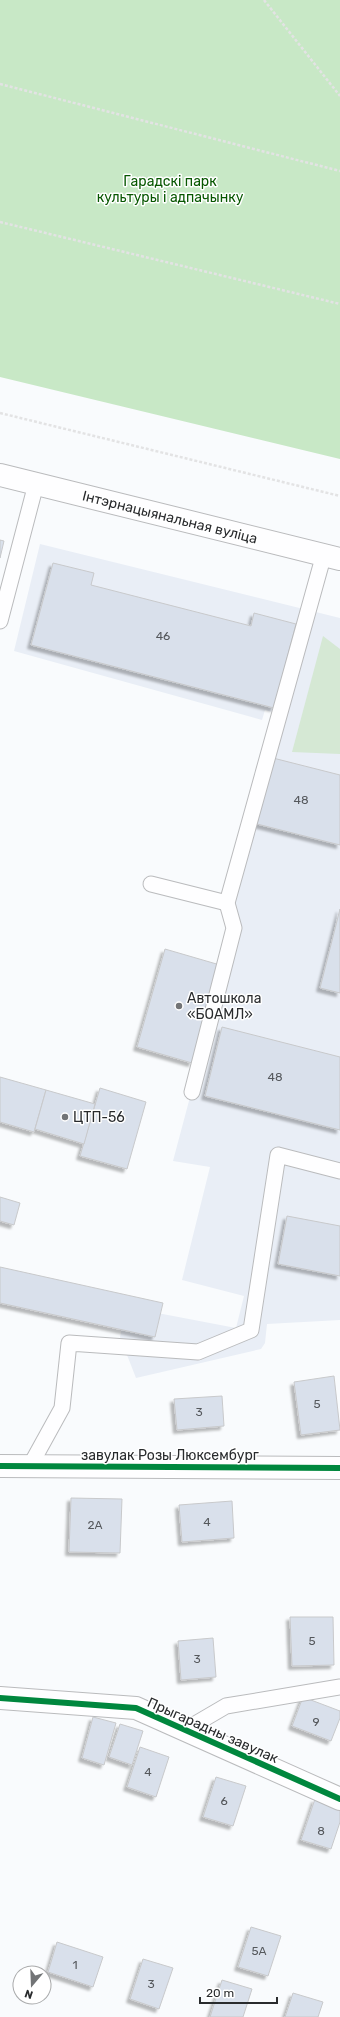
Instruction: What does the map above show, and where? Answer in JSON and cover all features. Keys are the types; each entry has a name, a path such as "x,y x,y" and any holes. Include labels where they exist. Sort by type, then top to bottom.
{"street":[{"name":"Інтэрнацыянальная вуліца","path":"0,475 332,556"},
{"name":"завулак Розы Люксембург","path":"0,1466 340,1468"},
{"name":"Прыгарадны завулак","path":"0,1698 136,1708 340,1799"}],"lane":[{"path":"0,621 36,484"},
{"path":"192,1092 234,928 227,903 332,556"},
{"path":"151,884 227,903"},
{"path":"30,1466 62,1408 69,1343 198,1352 251,1330 278,1155 340,1172"},
{"path":"185,1730 226,1706 340,1687"}],"path":[{"path":"264,0 340,96"},
{"path":"0,84 340,171"},
{"path":"0,222 340,304"},
{"path":"0,414 340,496"}],"shaded area":[{"path":"40,544 340,618 340,1320 267,1324 265,1343 261,1349 136,1378 120,1337 126,1307 236,1328 244,1296 182,1280 210,1167 173,1161 235,928 227,903 279,714 265,710 262,720 14,651"}],"green space":[{"name":"Гарадскі парк культуры і адпачынку","path":"0,0 340,0 340,459 0,377"},
{"path":"323,636 340,649 340,754 292,752"}],"building":[{"path":"0,540 4,541 0,558"},
{"path":"53,563 94,573 91,585 251,626 254,613 296,624 274,708 31,645"},
{"path":"273,758 340,775 340,845 257,824"},
{"path":"340,909 340,993 320,988"},
{"name":"Автошкола «БОАМЛ»","path":"165,949 220,965 192,1063 137,1047"},
{"path":"222,1027 340,1057 340,1130 205,1096"},
{"path":"0,1077 46,1090 34,1132 0,1122"},
{"path":"100,1088 146,1102 127,1169 80,1156"},
{"name":"ЦТП-56","path":"46,1090 95,1104 84,1144 35,1129"},
{"path":"0,1197 20,1203 14,1225 0,1221"},
{"path":"287,1216 340,1226 340,1276 278,1264"},
{"path":"0,1267 163,1303 155,1337 0,1303"},
{"path":"334,1376 340,1430 301,1435 294,1382"},
{"path":"222,1396 224,1426 177,1430 174,1399"},
{"path":"71,1498 122,1499 120,1553 69,1552"},
{"path":"232,1501 234,1538 182,1542 179,1505"},
{"path":"290,1617 333,1617 334,1665 292,1666"},
{"path":"213,1638 216,1677 181,1680 178,1641"},
{"path":"303,1697 340,1711 340,1718 331,1741 292,1726"},
{"path":"93,1717 116,1723 104,1765 82,1758"},
{"path":"120,1724 143,1731 132,1765 109,1757"},
{"path":"140,1747 169,1757 156,1797 127,1787"},
{"path":"216,1777 246,1786 233,1826 203,1817"},
{"path":"315,1799 340,1808 340,1822 331,1849 301,1840"},
{"path":"251,1927 281,1936 268,1976 238,1967"},
{"path":"57,1942 103,1957 93,1987 52,1973 52,1965 50,1965"},
{"path":"143,1959 173,1968 159,2009 130,1999"},
{"path":"222,1980 252,1989 243,2017 210,2017"},
{"path":"293,1993 323,2002 318,2017 285,2017"}],"cycle path":[{"path":"0,1466 340,1468"},
{"path":"0,1698 136,1708 340,1799"}],"place":[{"name":"Автошкола «БОАМЛ»","path":"179,1006"},
{"name":"ЦТП-56","path":"65,1117"}]}
